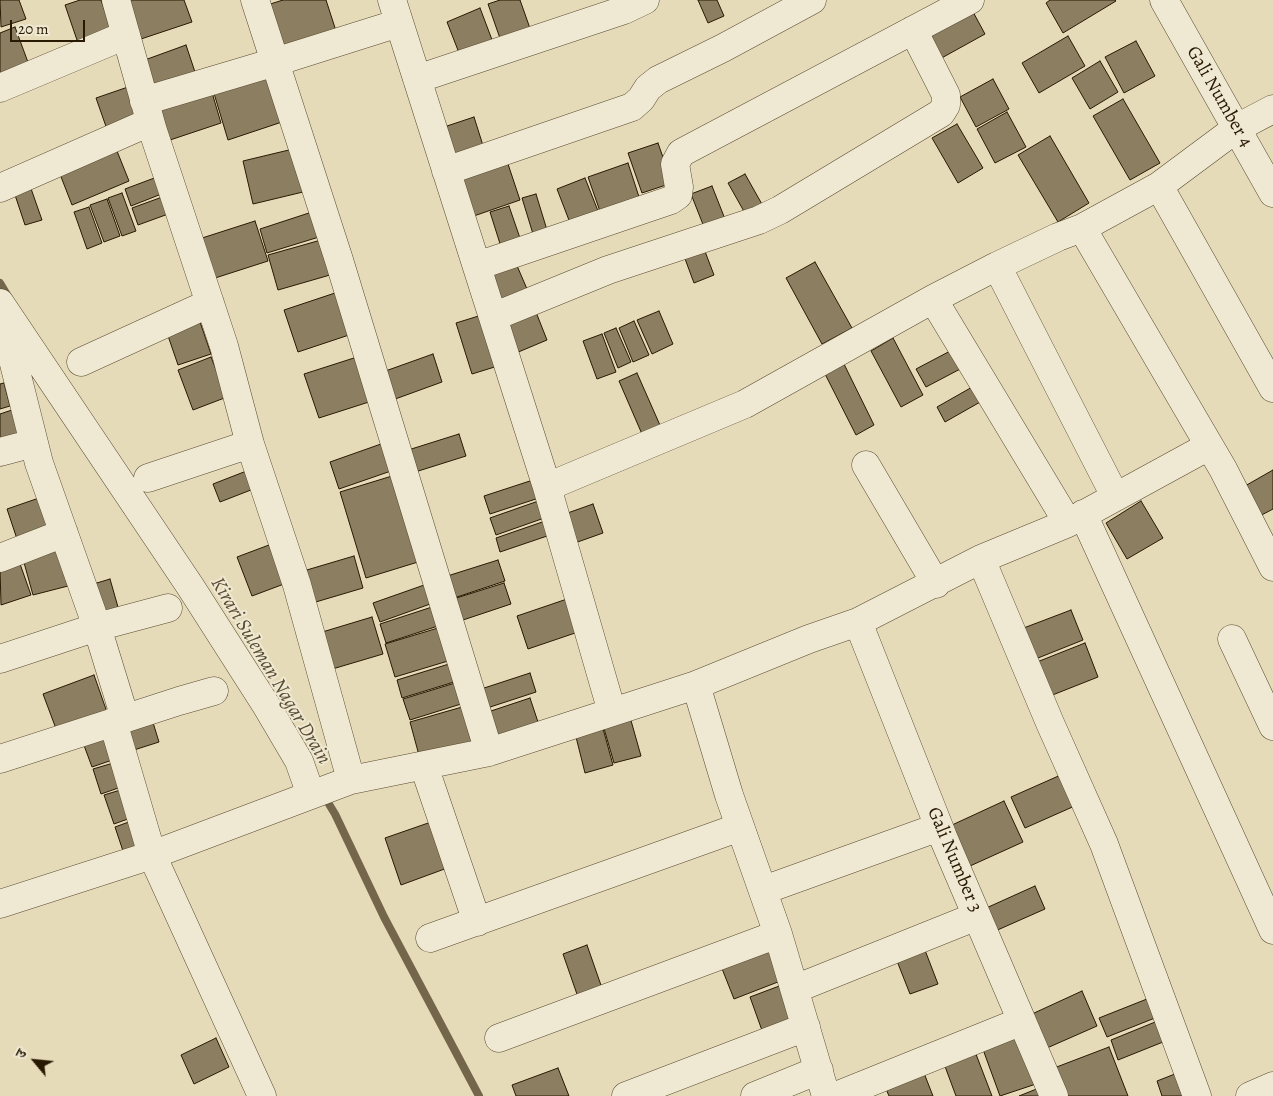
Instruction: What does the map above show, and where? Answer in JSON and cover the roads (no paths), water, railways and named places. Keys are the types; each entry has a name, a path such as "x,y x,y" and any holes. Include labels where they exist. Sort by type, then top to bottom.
{"street":[{"path":"116,0 147,111 224,346 250,444 297,585 327,789"},
{"path":"254,0 339,260 489,752"},
{"path":"417,79 624,10 645,0"},
{"path":"446,171 632,107 641,99 648,88 658,80 723,48 812,0"},
{"path":"477,266 672,200 678,195 679,187 675,164 681,153 970,0"},
{"name":"Gali Number 4","path":"1164,0 1273,193"},
{"path":"0,188 147,111 275,62 396,11 547,486 612,712"},
{"path":"493,317 608,270 759,220 780,210 941,113 946,104 946,95 913,30"},
{"path":"0,88 126,36"},
{"path":"547,486 745,404 933,299 997,266 1058,237 1082,228 1159,186 1237,128 1273,109"},
{"path":"1159,186 1273,388"},
{"path":"1082,228 1224,469 1273,567"},
{"path":"997,266 1115,496"},
{"path":"933,299 1076,519 1273,930"},
{"path":"0,303 190,586 266,705 298,761 327,789"},
{"path":"82,362 210,303"},
{"path":"0,309 39,462 97,627 152,855 262,1096"},
{"path":"0,452 34,443"},
{"path":"148,478 250,444"},
{"path":"0,904 152,855 327,789 489,752 696,685 809,639 858,622 936,584 981,559 1076,519 1209,446"},
{"path":"866,465 936,584"},
{"path":"0,558 64,533"},
{"path":"981,559 1050,723 1104,844 1197,1096"},
{"path":"0,659 97,627 168,608"},
{"name":"Gali Number 3","path":"858,622 939,827 1054,1096"},
{"path":"1232,639 1273,726"},
{"path":"696,685 729,795 778,934 826,1096"},
{"path":"0,760 119,720 214,691"},
{"path":"424,766 476,922"},
{"path":"430,938 740,827"},
{"path":"764,890 939,827"},
{"path":"795,989 977,916"},
{"path":"499,1038 778,934"},
{"path":"836,1096 1022,1021"},
{"path":"626,1096 806,1027"},
{"path":"755,1096 818,1070"},
{"path":"1250,1096 1273,1086"}],"waterway":[{"name":"Kirari Suleman Nagar Drain","path":"0,283 9,298"},
{"name":"Kirari Suleman Nagar Drain","path":"324,796 335,814 384,917 479,1096"}]}
